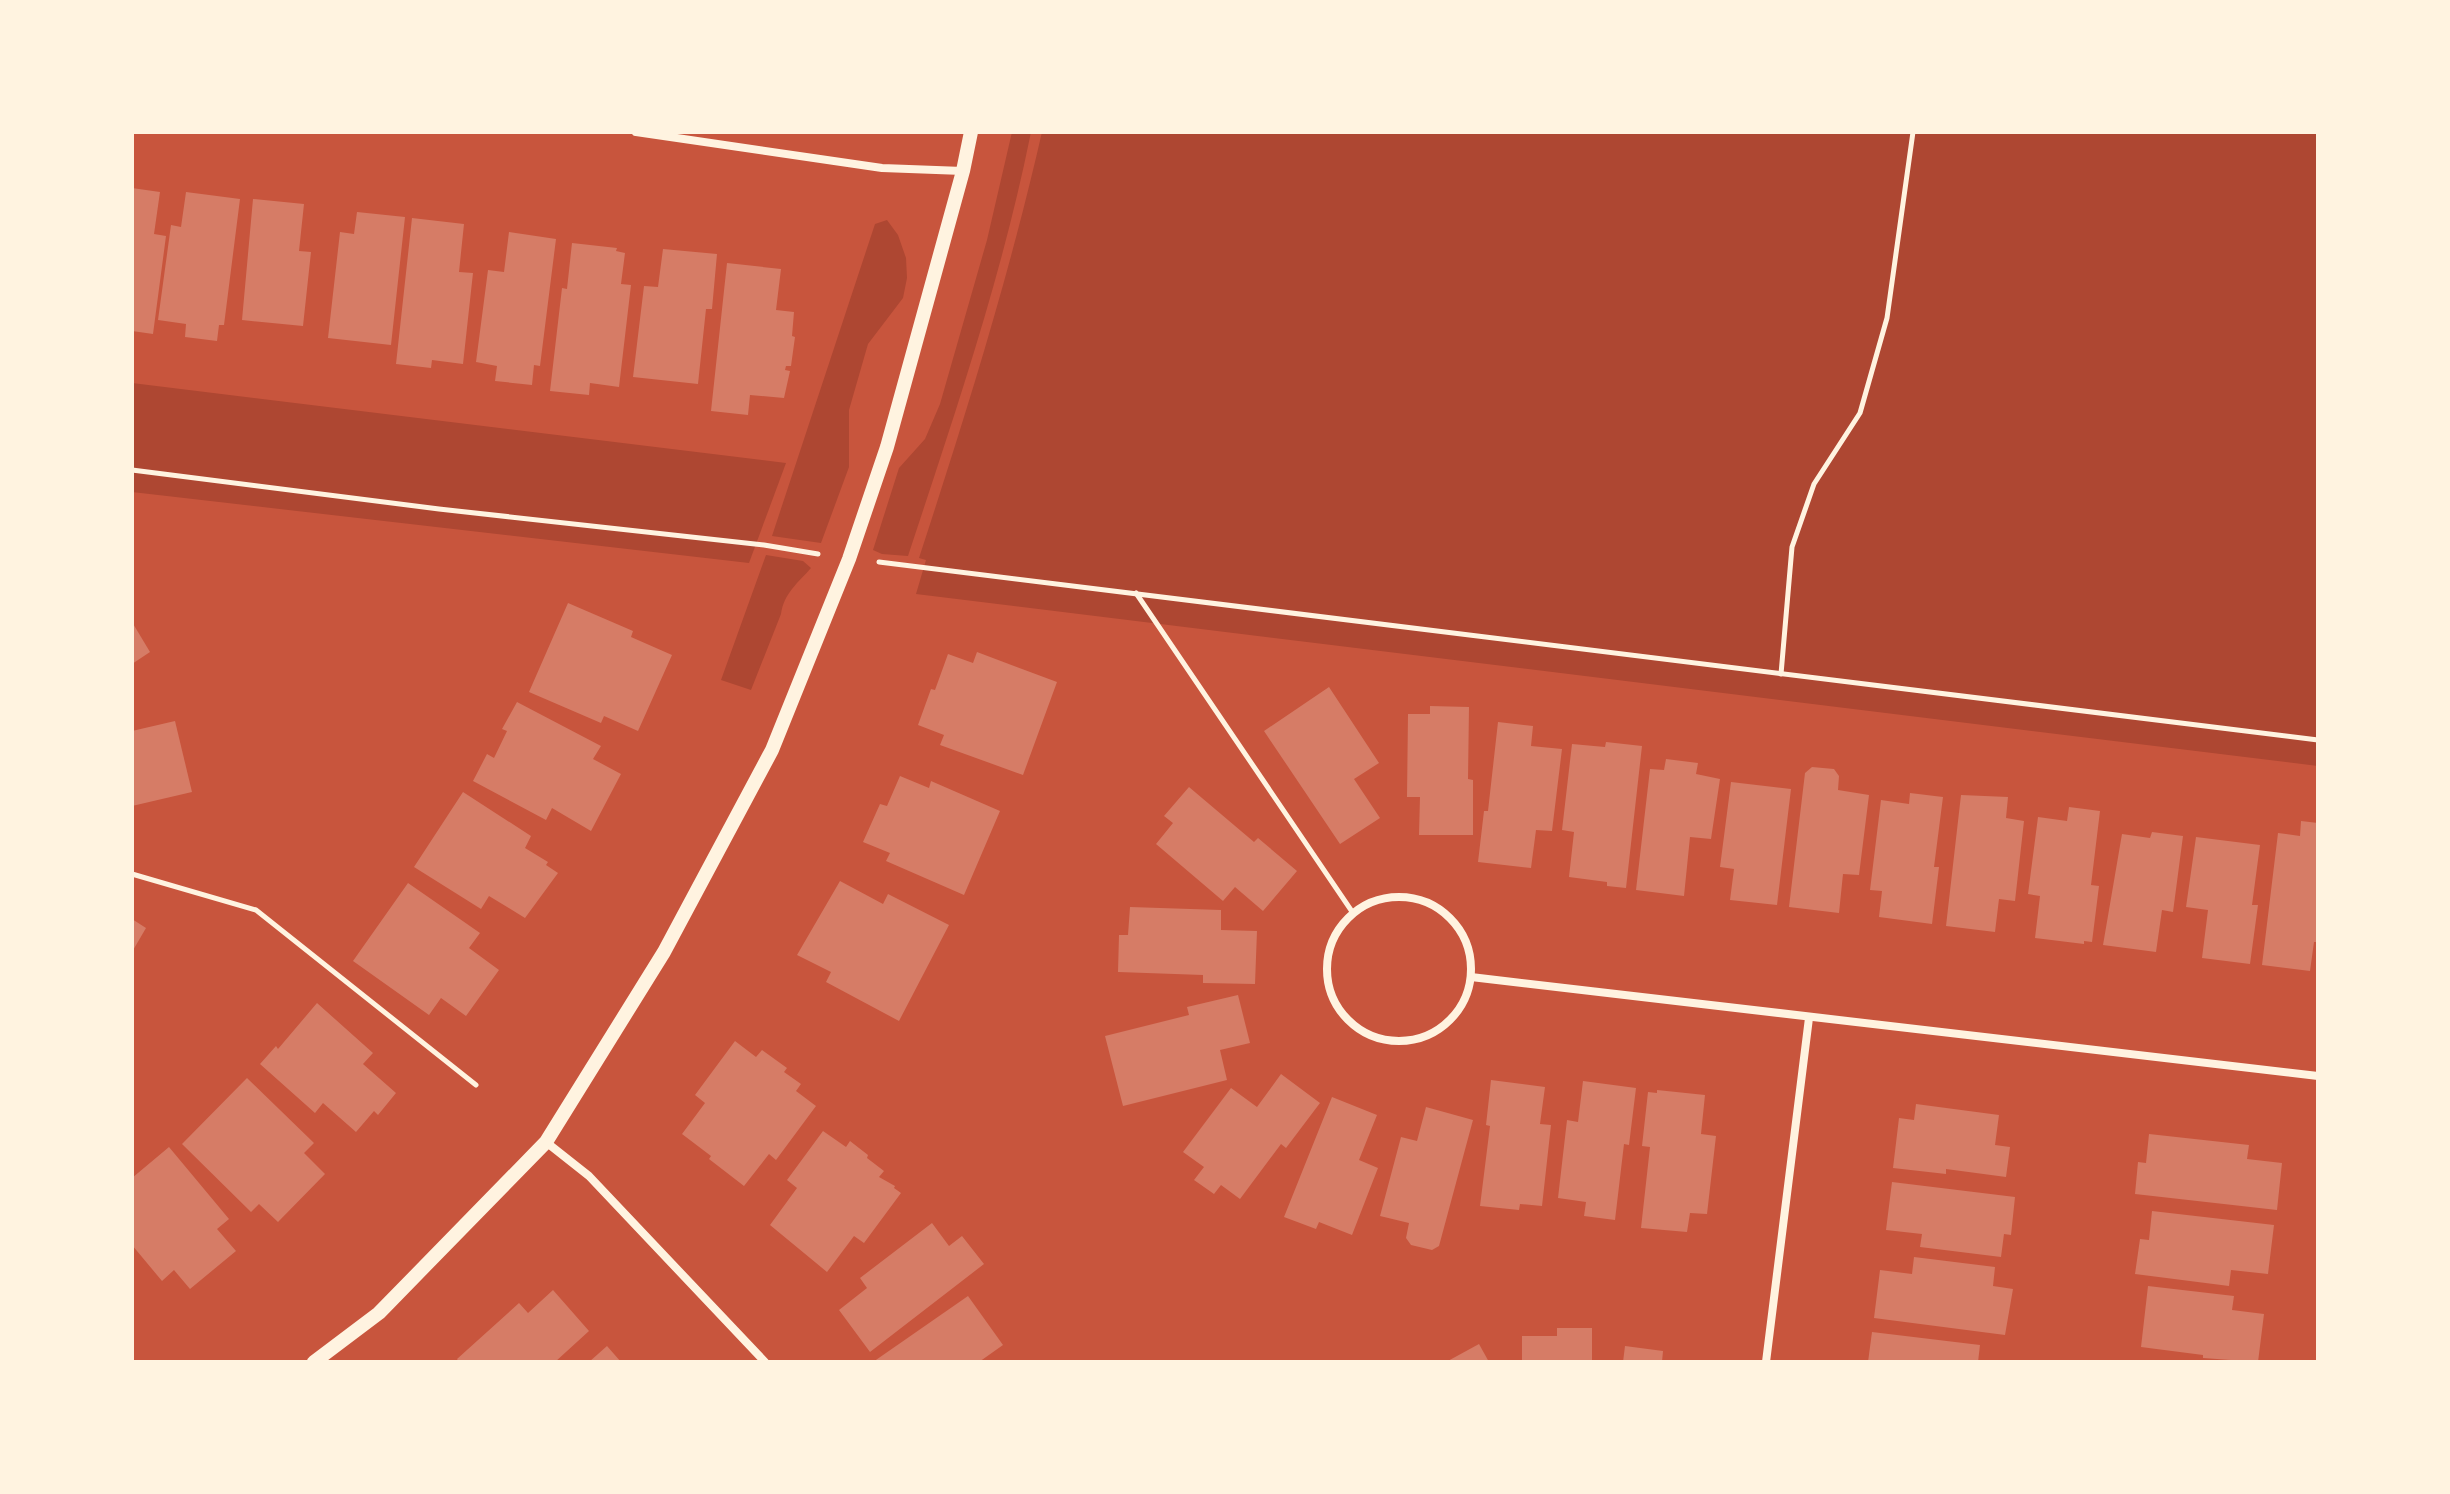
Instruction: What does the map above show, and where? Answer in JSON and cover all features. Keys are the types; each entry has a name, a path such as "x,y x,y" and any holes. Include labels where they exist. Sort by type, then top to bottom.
{"street":[{"path":"636,132 882,168 963,171"},
{"path":"314,1362 379,1313 546,1142 664,952 772,750 849,559 887,447 971,132"},
{"path":"1398,896 1422,900 1444,912 1460,930 1470,953 1471,977 1465,1000 1451,1019 1432,1033 1410,1041 1398,1041 1365,1033 1346,1019 1333,999 1327,976 1328,953 1337,931 1353,913 1374,900 1398,896"},
{"path":"1471,977 2318,1076"},
{"path":"1766,1362 1809,1018"},
{"path":"546,1142 589,1176 641,1227 765,1362"}],"path":[{"path":"1781,674 1792,547 1814,484 1860,413 1887,318 1913,132"},
{"path":"132,470 439,509 764,545 849,559 2318,740"},
{"path":"1136,593 1353,913"},
{"path":"132,874 256,910 476,1085"}],"shaded area":[{"path":"1012,132 1031,132 1006,240 976,346 908,556 882,554 873,550 899,468 925,439 940,404 987,240"},
{"path":"1042,132 2318,132 2318,766 916,594 926,560 919,558 985,346"},
{"path":"887,220 898,235 906,258 907,278 903,298 868,344 849,410 849,467 821,543 772,536 875,224"},
{"path":"132,383 786,463 749,563 132,492"},
{"path":"766,555 803,561 811,568 785,600 751,690 721,680"}],"building":[{"path":"132,188 160,192 154,234 166,236 153,334 132,331"},
{"path":"186,192 240,199 224,325 219,325 217,341 185,337 186,324 158,320 171,225 181,227"},
{"path":"253,199 304,204 299,251 311,252 303,326 242,320"},
{"path":"357,212 405,217 391,345 328,338 340,232 354,234"},
{"path":"412,218 464,224 459,272 473,273 463,364 432,360 431,368 396,364"},
{"path":"509,232 556,239 540,366 534,365 532,385 495,381 497,366 476,362 488,270 504,272"},
{"path":"572,243 617,248 616,251 625,253 621,284 631,285 619,387 590,383 589,395 550,391 562,288 567,289"},
{"path":"663,249 717,254 712,309 706,309 698,384 633,377 644,286 658,287"},
{"path":"727,263 781,269 776,310 794,312 792,336 795,337 791,366 786,366 785,370 790,371 784,398 750,395 748,415 711,411"},
{"path":"568,603 633,631 631,637 672,655 638,731 604,716 601,723 529,692"},
{"path":"132,622 150,652 132,664"},
{"path":"977,652 1057,682 1023,775 940,745 944,735 918,725 948,654 973,663"},
{"path":"1329,687 1379,763 1354,779 1380,818 1340,844 1264,731"},
{"path":"517,702 601,746 593,759 621,774 591,831 552,808 546,820 473,781 487,754 494,758 507,731 502,729"},
{"path":"1430,706 1469,707 1468,779 1473,780 1473,835 1419,835 1420,797 1407,797 1408,714 1430,714"},
{"path":"175,721 192,792 132,806 132,731"},
{"path":"1498,722 1533,726 1531,746 1562,749 1552,831 1536,830 1531,868 1478,862 1484,811 1488,811"},
{"path":"1606,742 1642,746 1626,888 1569,877 1574,832 1562,830 1572,744 1605,747"},
{"path":"1666,759 1698,763 1696,774 1720,779 1711,839 1690,837 1684,896 1636,890 1650,769 1664,770"},
{"path":"1812,767 1834,769 1839,776 1838,790 1869,795 1859,875 1843,874 1839,913 1789,907 1805,773"},
{"path":"900,776 929,788 931,781 1000,811 964,895 886,861 890,853 863,842 880,804 887,806"},
{"path":"1731,782 1791,789 1777,905 1730,900 1734,869 1720,867"},
{"path":"1189,787 1254,842 1258,838 1297,871 1263,911 1235,887 1223,901 1156,844 1173,823 1164,816"},
{"path":"463,792 531,836 525,848 548,862 546,865 558,873 525,918 489,896 481,909 414,867"},
{"path":"1910,793 1943,797 1934,867 1939,867 1932,924 1879,917 1882,891 1870,890 1881,800 1909,804"},
{"path":"1961,795 2008,797 2006,818 2024,821 2015,901 1999,899 1995,932 1946,926"},
{"path":"2069,807 2100,811 2091,885 2099,886 2092,942 2084,941 2084,944 2035,938 2040,896 2028,894 2038,817 2067,821"},
{"path":"2301,821 2318,823 2318,942 2314,942 2310,971 2262,965 2278,833 2300,836"},
{"path":"2152,832 2183,836 2173,912 2162,910 2156,952 2103,945 2122,834 2150,838"},
{"path":"2196,837 2260,845 2252,905 2258,905 2250,964 2202,958 2208,910 2186,907"},
{"path":"840,881 883,904 888,894 949,925 899,1021 826,982 831,972 797,955"},
{"path":"408,883 480,933 469,948 499,970 466,1016 441,998 429,1015 353,961"},
{"path":"1130,907 1221,910 1221,930 1257,931 1255,984 1203,983 1203,975 1118,972 1119,935 1128,935"},
{"path":"132,919 146,928 132,952"},
{"path":"1238,995 1250,1043 1220,1050 1227,1080 1123,1106 1105,1036 1189,1015 1187,1007"},
{"path":"317,1003 373,1053 363,1064 396,1093 378,1115 374,1111 356,1132 323,1103 315,1113 260,1064 276,1046 278,1049"},
{"path":"735,1041 756,1057 762,1050 787,1068 784,1072 801,1084 796,1091 816,1106 776,1160 769,1154 744,1186 682,1134 705,1103 695,1095"},
{"path":"1281,1074 1320,1103 1286,1148 1281,1144 1240,1199 1221,1185 1214,1194 1194,1180 1204,1167 1183,1152 1231,1088 1257,1107"},
{"path":"247,1078 314,1143 304,1153 325,1174 278,1222 259,1204 251,1212 182,1144"},
{"path":"1491,1080 1545,1087 1540,1124 1551,1125 1542,1206 1520,1204 1519,1210 1480,1206 1490,1126 1486,1125"},
{"path":"1583,1081 1636,1088 1629,1145 1624,1144 1615,1220 1584,1216 1586,1202 1558,1198 1567,1120 1578,1122"},
{"path":"1657,1090 1705,1095 1701,1134 1716,1136 1707,1214 1690,1213 1687,1232 1641,1228 1650,1147 1642,1146 1648,1092 1657,1093"},
{"path":"1332,1097 1377,1115 1359,1160 1378,1168 1352,1235 1319,1222 1316,1229 1284,1217"},
{"path":"1916,1104 1999,1115 1995,1145 2010,1147 2006,1177 1946,1169 1946,1174 1893,1168 1899,1118 1914,1120"},
{"path":"1426,1107 1473,1120 1439,1246 1432,1250 1411,1245 1406,1238 1409,1223 1380,1216 1401,1137 1417,1141"},
{"path":"823,1131 846,1147 850,1141 868,1155 867,1158 884,1171 879,1177 901,1193 864,1243 854,1236 827,1272 770,1225 797,1188 787,1180"},
{"path":"2149,1134 2249,1145 2247,1159 2282,1163 2277,1210 2135,1194 2138,1162 2146,1163"},
{"path":"169,1147 229,1219 217,1229 236,1251 190,1289 174,1270 162,1281 132,1245 132,1178"},
{"path":"1892,1182 2015,1197 2011,1235 2004,1234 2001,1257 1920,1247 1922,1234 1886,1230"},
{"path":"2152,1211 2274,1225 2268,1274 2231,1270 2229,1286 2135,1274 2140,1239 2149,1240"},
{"path":"932,1223 949,1246 962,1236 984,1264 870,1352 839,1310 867,1288 860,1278"},
{"path":"1914,1257 1995,1267 1993,1286 2013,1289 2005,1335 1874,1318 1880,1270 1912,1274"},
{"path":"2148,1286 2234,1296 2232,1310 2264,1314 2258,1362 2203,1358 2203,1355 2141,1347"},
{"path":"553,1290 589,1331 555,1362 459,1362 457,1359 519,1303 528,1313"},
{"path":"968,1296 1003,1345 979,1362 873,1362"},
{"path":"1557,1328 1592,1328 1592,1362 1522,1362 1522,1336 1557,1336"},
{"path":"1872,1332 1980,1345 1978,1362 1868,1362"},
{"path":"1479,1344 1489,1362 1446,1362"},
{"path":"607,1346 621,1362 589,1362"},
{"path":"1625,1346 1663,1351 1662,1362 1623,1362"}]}
